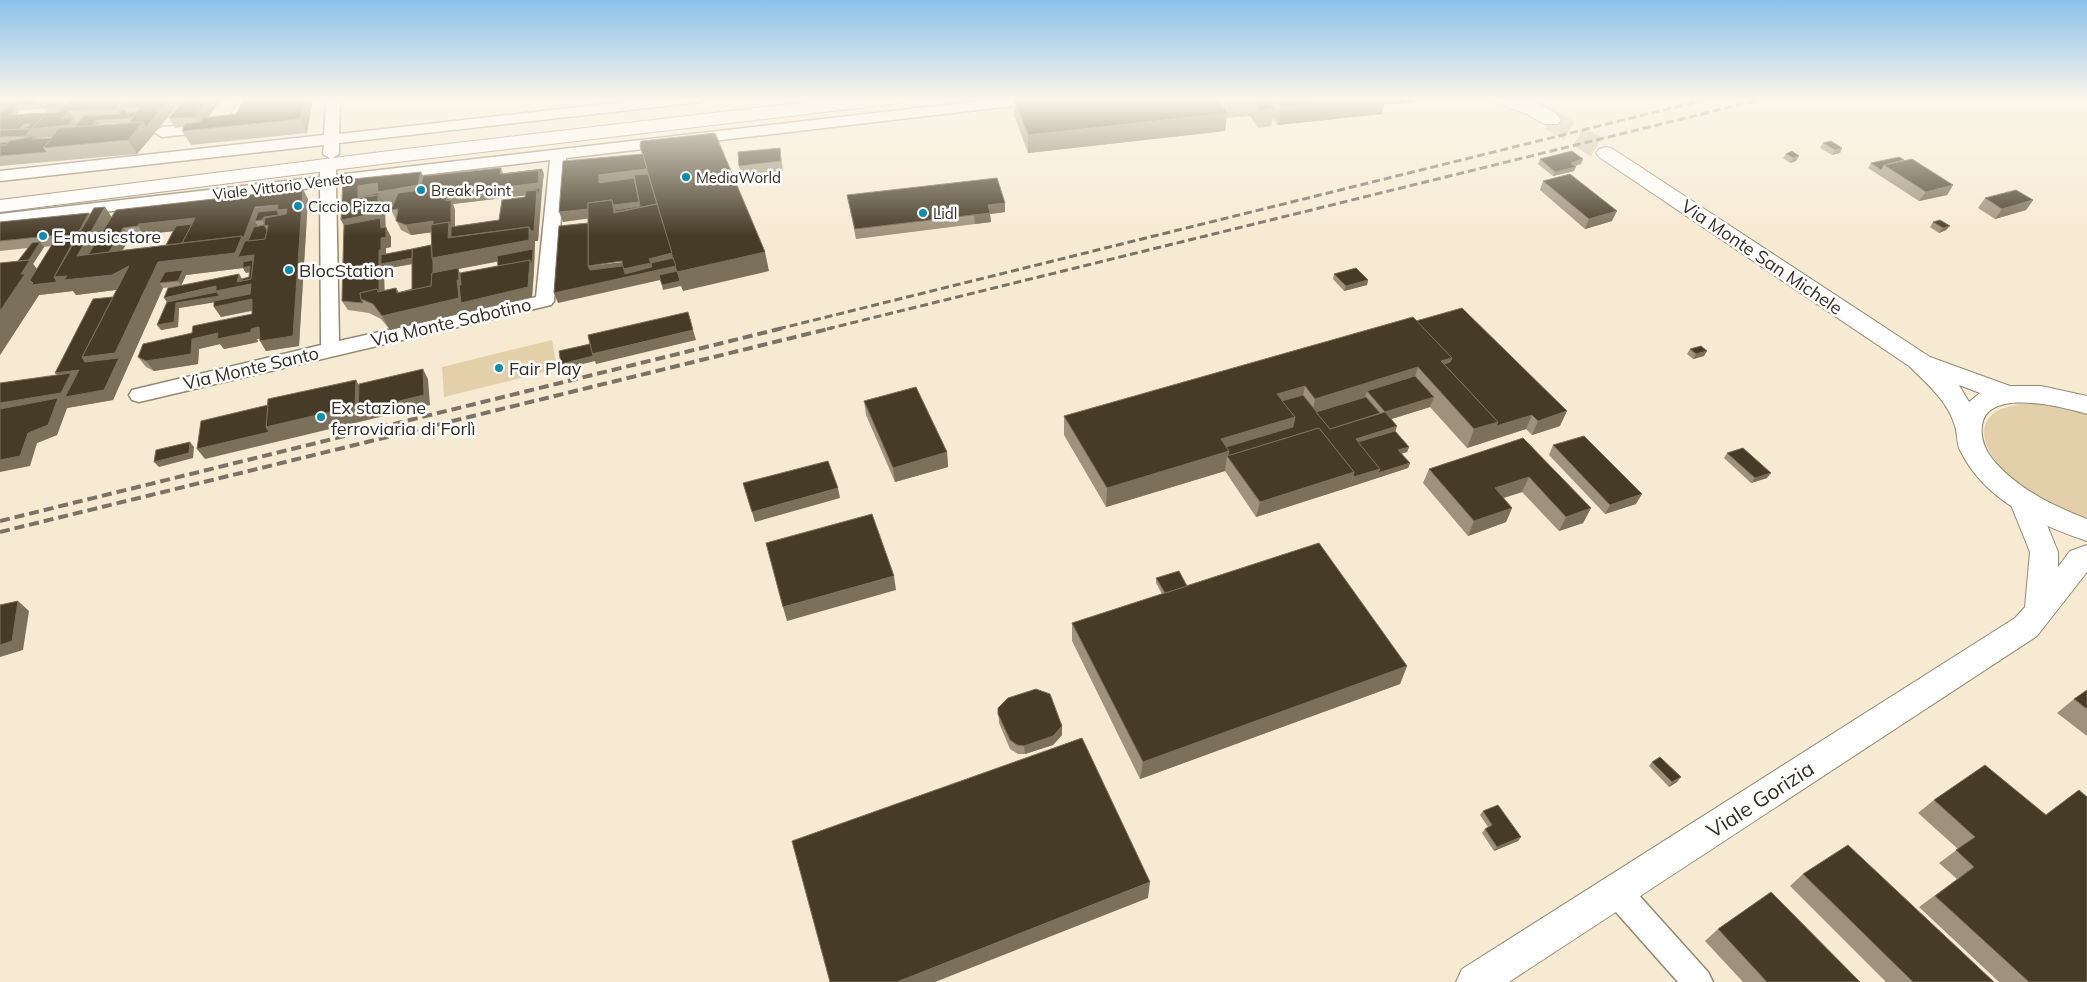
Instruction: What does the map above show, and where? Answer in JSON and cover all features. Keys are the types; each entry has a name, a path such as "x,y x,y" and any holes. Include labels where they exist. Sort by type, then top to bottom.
{"main road":[{"name":"Viale Vittorio Veneto","path":"0,206 328,169 397,156 501,144"},
{"name":"Via Monte San Michele","path":"1606,153 1918,360 1951,392 1968,426 1969,440 1975,454 1994,478 2023,500 2055,518 2087,530"},
{"name":"Viale Vittorio Veneto","path":"0,191 123,192"},
{"name":"Via Monte San Michele","path":"1918,360 2008,394"},
{"path":"1968,426 1974,411 1988,400 2008,394 2034,394 2067,399 2087,405"},
{"path":"2023,500 2044,552 2040,610"},
{"name":"Viale Gorizia","path":"1475,982 2026,627 2080,559 2087,556"}],"street":[{"path":"123,192 154,144"},
{"path":"0,176 304,144"},
{"name":"Via Monte Santo","path":"138,395 330,349 328,169 332,144"},
{"name":"Viale Vittorio Veneto","path":"328,169 558,155 640,144"},
{"name":"Via Monte Sabotino","path":"330,349 545,301 558,155"},
{"name":"Viale Vittorio Veneto","path":"0,219 123,192"},
{"path":"1617,892 1698,982"}],"shaded area":[{"name":"Fair Play","path":"552,340 557,369 444,397 442,367"},
{"path":"2019,404 2047,404 2087,413 2087,520 2028,492 2009,476 1990,453 1985,440 1984,428 1989,418 2001,409"}],"building":[{"path":"46,144 87,144 43,148"},
{"path":"47,144 43,148 47,152 0,156 0,145"},
{"path":"640,144 720,144 765,252 677,272"},
{"path":"1824,144 1835,144 1842,148 1835,150"},
{"path":"780,148 781,161 739,166 738,152"},
{"path":"1572,151 1583,159 1571,163 1576,167 1555,172 1540,159"},
{"path":"1792,151 1799,156 1793,158 1786,154"},
{"path":"643,154 647,169 599,175 599,183 634,178 639,202 613,205 612,200 588,203 588,209 559,212 563,161"},
{"path":"1899,157 1904,160 1884,165 1881,170 1871,163"},
{"path":"1912,159 1953,185 1926,192 1884,165"},
{"path":"501,168 500,174 539,170 538,183 447,194 446,201 451,200 451,227 449,222 433,225 433,221 406,225 396,221 398,209 391,210 398,193 420,190 423,176"},
{"path":"542,169 541,175 539,170 503,174"},
{"path":"421,172 418,185 378,192 377,183 358,186 358,198 378,195 378,213 341,220 343,180"},
{"path":"648,174 657,204 615,212 615,210 640,206 634,175"},
{"path":"1570,174 1617,211 1589,219 1543,181"},
{"name":"Lidl","path":"997,178 1005,203 988,205 990,213 855,229 847,195"},
{"path":"540,188 539,195 537,190 529,191 529,190"},
{"path":"303,189 293,336 260,341 259,327 251,329 251,332 217,339 218,333 192,339 191,354 146,361 138,357 143,344 192,333 193,326 252,314 252,299 214,307 214,301 250,294 251,284 216,291 216,286 164,298 168,288 239,274 237,282 251,279 254,255 238,257 245,241 265,239 268,225 264,226 265,218 286,214 287,209 277,210 278,205 255,207 243,239 242,236 182,243 195,218 139,224 138,226 123,228 109,252 88,255 116,210"},
{"path":"537,190 534,231 531,231 529,227 451,237 451,227 499,220 502,200 525,197 526,191"},
{"path":"2016,190 2033,200 2002,209 1985,198"},
{"path":"378,193 382,204 378,195 363,197 363,196"},
{"path":"612,200 614,213 657,204 672,253 649,259 651,263 623,269 622,261 588,266 588,203"},
{"path":"105,207 77,256 242,236 235,253 158,262 115,353 82,357 129,266 112,275 64,280 67,276 54,277 94,208"},
{"path":"277,210 279,215 264,217 262,220 255,221 258,212"},
{"path":"89,213 54,277 57,282 31,285 33,283 30,280 58,235 0,241 0,222"},
{"path":"380,218 381,228 386,227 386,237 381,238 381,250 379,250 379,291 377,289 360,293 363,303 342,301 344,225"},
{"path":"1940,220 1950,226 1943,228 1933,222"},
{"path":"449,222 448,238 529,227 529,240 432,258 431,225"},
{"path":"588,223 588,266 590,270 623,266 625,274 652,267 651,263 673,258 676,266 554,293 559,226"},
{"path":"192,224 182,243 166,245 176,226"},
{"path":"264,225 267,230 265,239 248,241 254,227"},
{"path":"40,242 29,260 18,261 32,243"},
{"path":"431,245 433,273 431,286 399,293 412,289 412,249"},
{"path":"412,249 412,258 381,264 381,255"},
{"path":"533,249 532,265 530,260 498,266 497,256"},
{"path":"30,260 21,274 25,274 0,311 0,263"},
{"path":"253,260 251,279 242,281 242,279 249,277 250,266 243,268 243,262"},
{"path":"530,260 528,287 461,303 460,273"},
{"path":"458,268 459,298 382,316 373,304 361,299 360,293 377,289 378,292 396,288 397,293 431,286 432,273"},
{"path":"1356,268 1368,280 1346,286 1334,274"},
{"path":"183,270 178,281 159,283 165,272"},
{"path":"677,271 680,281 662,285 659,275"},
{"path":"217,292 219,296 176,303 174,322 157,325 167,302"},
{"path":"113,297 82,357 85,362 119,358 104,390 65,397 79,370 55,373 93,299"},
{"path":"1462,308 1567,411 1538,421 1532,415 1496,426 1498,422 1444,364 1450,362 1452,358 1416,321"},
{"path":"688,312 693,330 592,354 588,335"},
{"path":"1413,317 1452,358 1441,361 1498,422 1474,429 1418,367 1315,399 1305,386 1277,394 1295,417 1221,439 1229,451 1107,488 1064,416"},
{"path":"590,344 593,356 561,364 559,351"},
{"path":"1701,346 1707,351 1696,354 1690,349"},
{"path":"423,369 424,395 358,411 359,384"},
{"path":"71,373 61,393 0,403 0,383"},
{"path":"1415,376 1434,397 1385,412 1367,391"},
{"path":"356,380 355,406 266,427 268,399"},
{"path":"916,387 947,452 893,468 864,401"},
{"path":"1303,395 1330,429 1385,412 1397,426 1356,439 1380,469 1353,477 1354,472 1319,428 1228,456 1229,451 1226,447 1293,427 1295,417 1282,401"},
{"path":"1366,397 1380,413 1330,429 1316,412"},
{"path":"58,398 48,425 28,433 20,456 0,460 0,409"},
{"path":"268,405 266,427 269,432 197,449 201,421"},
{"path":"1319,428 1354,472 1260,502 1227,456"},
{"path":"1395,431 1409,447 1398,450 1410,463 1378,473 1380,469 1358,442"},
{"path":"1584,436 1642,494 1610,505 1553,445"},
{"path":"1523,438 1591,508 1566,517 1529,477 1495,488 1512,508 1474,521 1429,469"},
{"path":"190,442 189,453 154,462 156,450"},
{"path":"1743,448 1771,473 1755,478 1727,453"},
{"path":"828,461 838,488 752,512 743,483"},
{"path":"872,514 894,576 783,607 766,543"},
{"path":"1319,543 1407,666 1143,762 1072,623"},
{"path":"1179,571 1187,586 1165,593 1156,578"},
{"path":"18,601 12,641 0,645 0,605"},
{"path":"1036,689 1050,694 1062,726 1053,736 1024,746 1017,745 1010,740 998,714 998,708 1008,698"},
{"path":"2087,690 2087,709 2074,699"},
{"path":"1082,738 1150,882 897,982 830,982 792,841"},
{"path":"1660,757 1681,777 1672,782 1652,762"},
{"path":"1985,765 2046,815 2079,790 2087,797 2087,982 2029,982 1935,896 1974,867 1956,850 1975,837 1934,800"},
{"path":"1498,805 1521,837 1497,847 1485,829 1492,825 1483,811"},
{"path":"1848,845 1994,982 1913,982 1803,874"},
{"path":"1771,892 1860,982 1767,982 1718,929"}],"tunnel":[{"path":"1591,144 1606,153"}],"railway":[{"path":"778,329 1527,144"},
{"path":"827,329 1581,144"},
{"path":"0,521 783,328"},
{"path":"0,532 832,328"}],"place":[{"name":"MediaWorld","path":"686,177"},
{"name":"Break Point","path":"421,190"},
{"name":"Ciccio Pizza","path":"298,206"},
{"name":"Lidl","path":"923,213"},
{"name":"E-musicstore","path":"43,236"},
{"name":"BlocStation","path":"289,270"},
{"name":"Fair Play","path":"499,368"},
{"name":"Ex stazione ferroviaria di Forlì","path":"321,417"}]}
